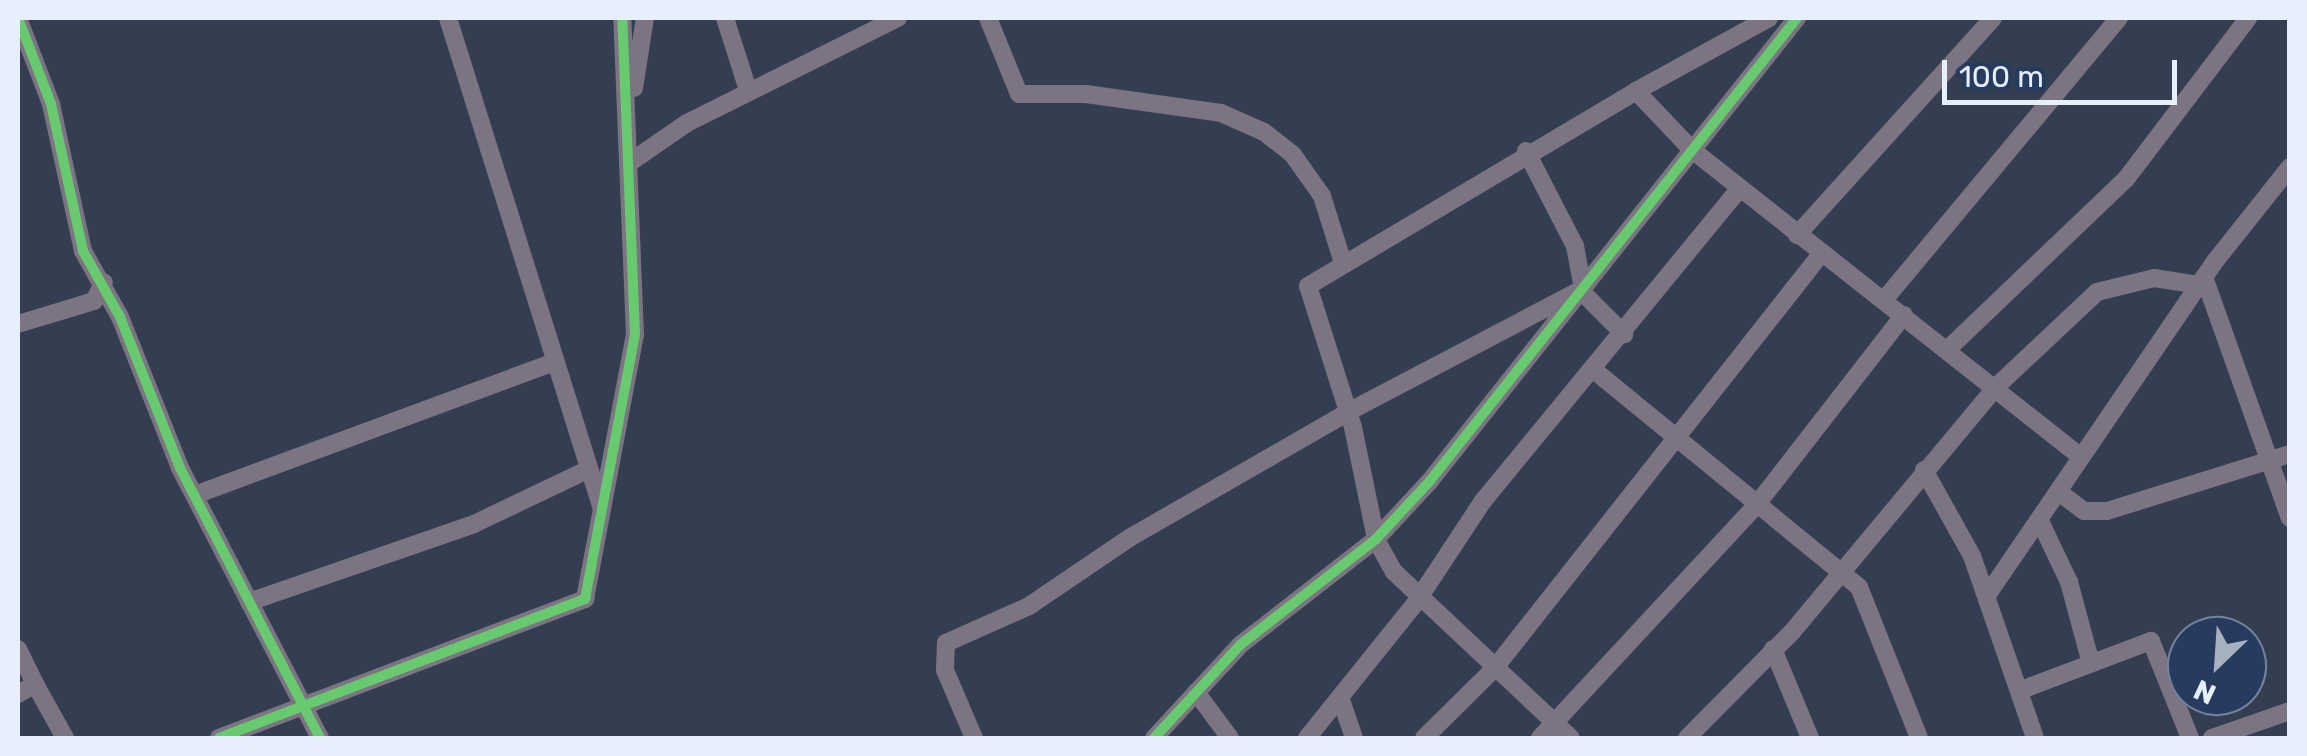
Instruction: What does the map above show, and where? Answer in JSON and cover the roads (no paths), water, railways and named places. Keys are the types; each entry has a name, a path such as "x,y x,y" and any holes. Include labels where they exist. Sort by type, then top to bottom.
{"street":[{"path":"18,18 51,104 69,208 195,495 249,602 309,706 320,738"},
{"path":"448,18 551,363 602,509"},
{"path":"219,738 262,730 309,706 586,599 635,334 622,18"},
{"path":"629,118 645,18"},
{"path":"725,18 748,90"},
{"path":"630,162 748,90 898,18"},
{"path":"988,18 1020,94 1086,94 1221,113 1264,132 1293,155 1322,196 1342,260"},
{"path":"1571,738 1417,601 1376,539 1348,412 1308,286 1342,260 1526,151 1769,18"},
{"path":"1154,738 1285,607 1376,539 1583,291 1797,18"},
{"path":"1797,234 1993,18"},
{"path":"1884,300 2119,18"},
{"path":"1949,348 2126,179 2248,18"},
{"path":"1636,91 1691,149 1821,254 1998,385 2081,457"},
{"path":"1526,151 1575,246 1583,291 1624,334"},
{"path":"2287,170 2290,194"},
{"path":"1988,594 2201,281 2287,170"},
{"path":"1307,738 1417,601 1483,501 1594,371 1740,188"},
{"path":"1424,738 1494,669 1679,440 1821,254"},
{"path":"1687,738 1773,650 1998,385 2097,292 2154,278 2201,281"},
{"path":"2201,281 2290,518"},
{"path":"18,324 94,300 104,282"},
{"path":"974,738 945,670 946,643 1030,606 1131,537 1348,412 1583,291"},
{"path":"94,300 120,317"},
{"path":"1540,738 1758,503 1904,315"},
{"path":"195,495 551,363"},
{"path":"1594,371 1842,571 1870,608 1920,738"},
{"path":"2060,493 2084,511 2107,511 2290,454"},
{"path":"249,602 474,524 587,470"},
{"path":"1924,470 1988,594 2035,738"},
{"path":"2040,521 2069,582 2090,660"},
{"path":"2021,690 2090,660 2152,642 2190,738"},
{"path":"18,649 65,738"},
{"path":"1773,650 1810,738"},
{"path":"18,694 34,684"},
{"path":"1196,692 1230,738"},
{"path":"1340,697 1354,738"},
{"path":"2212,738 2290,711"}]}
